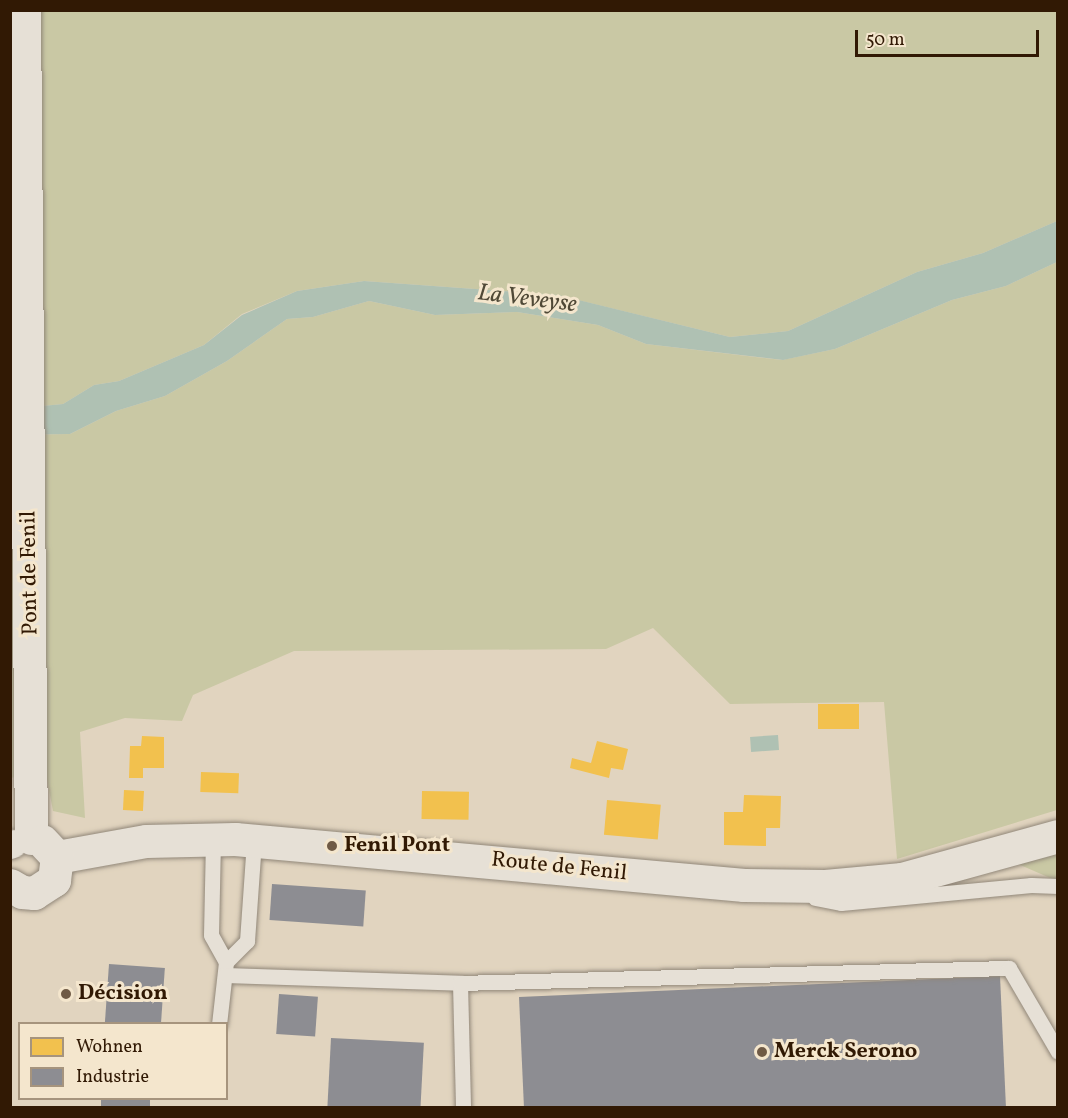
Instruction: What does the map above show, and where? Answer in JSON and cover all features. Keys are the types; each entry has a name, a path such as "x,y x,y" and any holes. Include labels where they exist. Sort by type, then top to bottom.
{"street":[{"name":"Pont de Fenil","path":"16,843 31,788 24,10"},
{"name":"Route de Fenil","path":"57,857 146,841 254,840 744,885 825,886 903,879 1058,836"},
{"path":"10,885 28,893 45,889 57,875 57,857 47,843 16,843"}],"lane":[{"path":"213,840 211,935 226,968"},
{"path":"219,1022 226,968 247,941 254,840"},
{"path":"744,885 841,903 1031,885 1058,886"},
{"path":"226,968 460,983 1009,968 1058,1052"},
{"path":"460,983 464,1107"}],"green space":[{"path":"10,11 1057,11 1057,221 983,253 917,272 788,331 730,337 557,295 364,281 297,291 242,314 204,345 119,381 94,385 63,404 11,409"},
{"path":"1057,262 1057,810 897,859 884,702 730,704 653,628 606,649 294,651 193,695 182,721 125,718 80,732 85,818 53,811 45,769 11,778 11,435 70,434 116,411 165,396 227,361 287,319 313,317 369,301 435,315 517,312 598,325 646,344 782,360 835,349 952,300 1006,286"},
{"path":"1057,854 1057,881 1018,864"}],"water":[{"name":"La Veveyse","path":"1057,221 1057,262 1006,286 952,300 835,349 783,360 646,344 598,325 517,312 435,315 369,301 313,317 287,319 227,361 165,396 116,411 70,434 11,435 10,409 63,404 94,385 119,381 204,345 242,315 297,291 364,281 558,295 730,337 788,331 917,272 983,253"},
{"path":"778,735 779,750 751,752 750,737"}],"building: Wohnen":[{"path":"818,704 859,704 859,729 818,729"},
{"path":"142,736 164,737 164,768 143,768 143,778 129,778 130,746 141,746"},
{"path":"597,741 628,749 623,770 611,768 609,778 570,768 572,758 591,763"},
{"path":"201,772 239,773 238,793 200,792"},
{"path":"124,790 144,791 143,811 123,810"},
{"path":"422,791 469,792 469,820 422,819"},
{"path":"744,795 781,796 780,828 766,828 766,846 724,845 724,812 743,812"},
{"path":"607,800 661,805 658,840 604,835"}],"building: Industrie":[{"path":"272,884 366,891 363,926 269,920"},
{"path":"109,964 165,968 161,1022 105,1022"},
{"name":"Merck Serono","path":"1000,976 1006,1108 524,1108 519,997"},
{"path":"279,994 318,997 315,1037 276,1034"},
{"path":"331,1038 424,1043 420,1108 327,1108"},
{"path":"101,1100 150,1100 150,1108 101,1108"}],"place":[{"name":"Fenil Pont","path":"332,846"},
{"name":"Décision","path":"66,994"},
{"name":"Merck Serono","path":"762,1052"}]}
